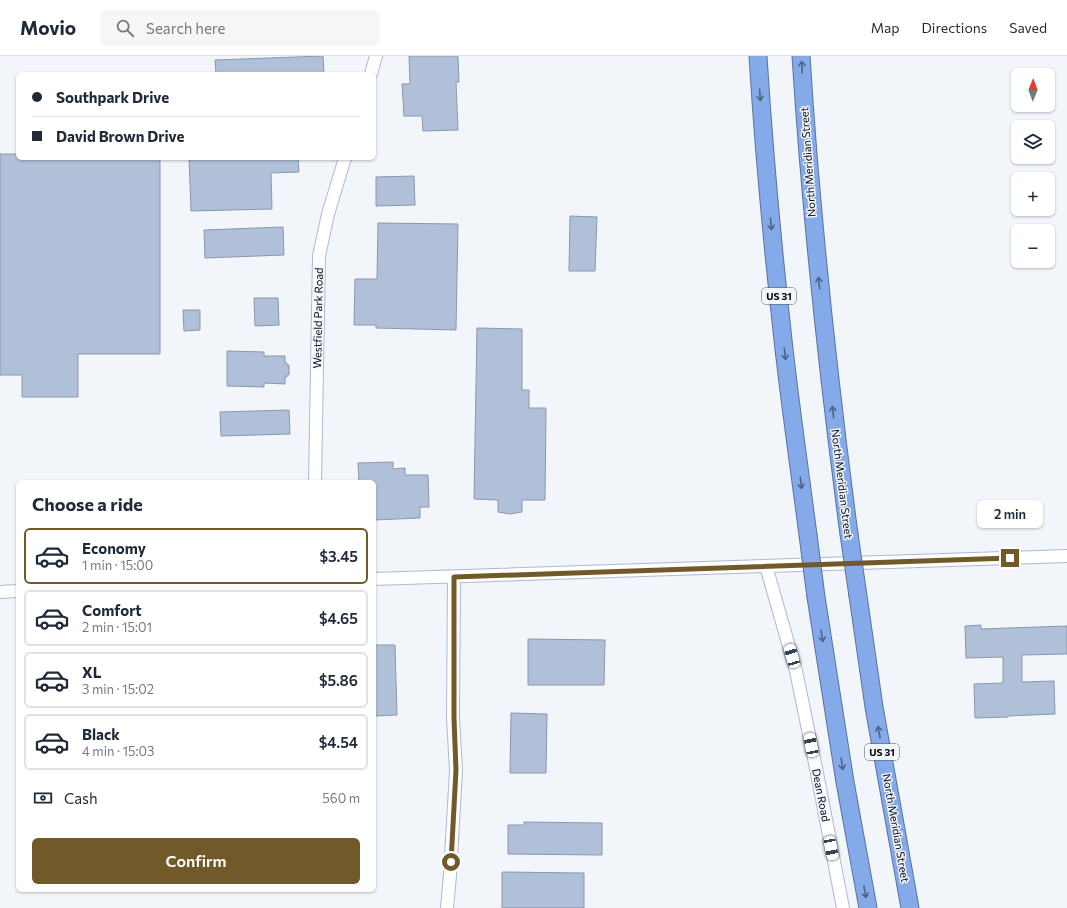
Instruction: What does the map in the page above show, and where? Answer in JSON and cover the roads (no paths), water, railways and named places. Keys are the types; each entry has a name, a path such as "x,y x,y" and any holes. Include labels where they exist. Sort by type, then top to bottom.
{"highway":[{"name":"US 31","path":"758,56 764,145 785,357 816,597 845,782 868,908"},
{"name":"North Meridian Street","path":"801,56 813,225 849,534 874,707 910,908"}],"street":[{"path":"371,72 376,56"},
{"name":"Westfield Park Road","path":"315,480 319,256 328,214 344,160"},
{"path":"376,579 1067,556"},
{"name":"Dean Road","path":"766,566 796,671 842,908"},
{"path":"447,908 456,770 453,712 454,577"},
{"path":"0,592 16,591"}]}
